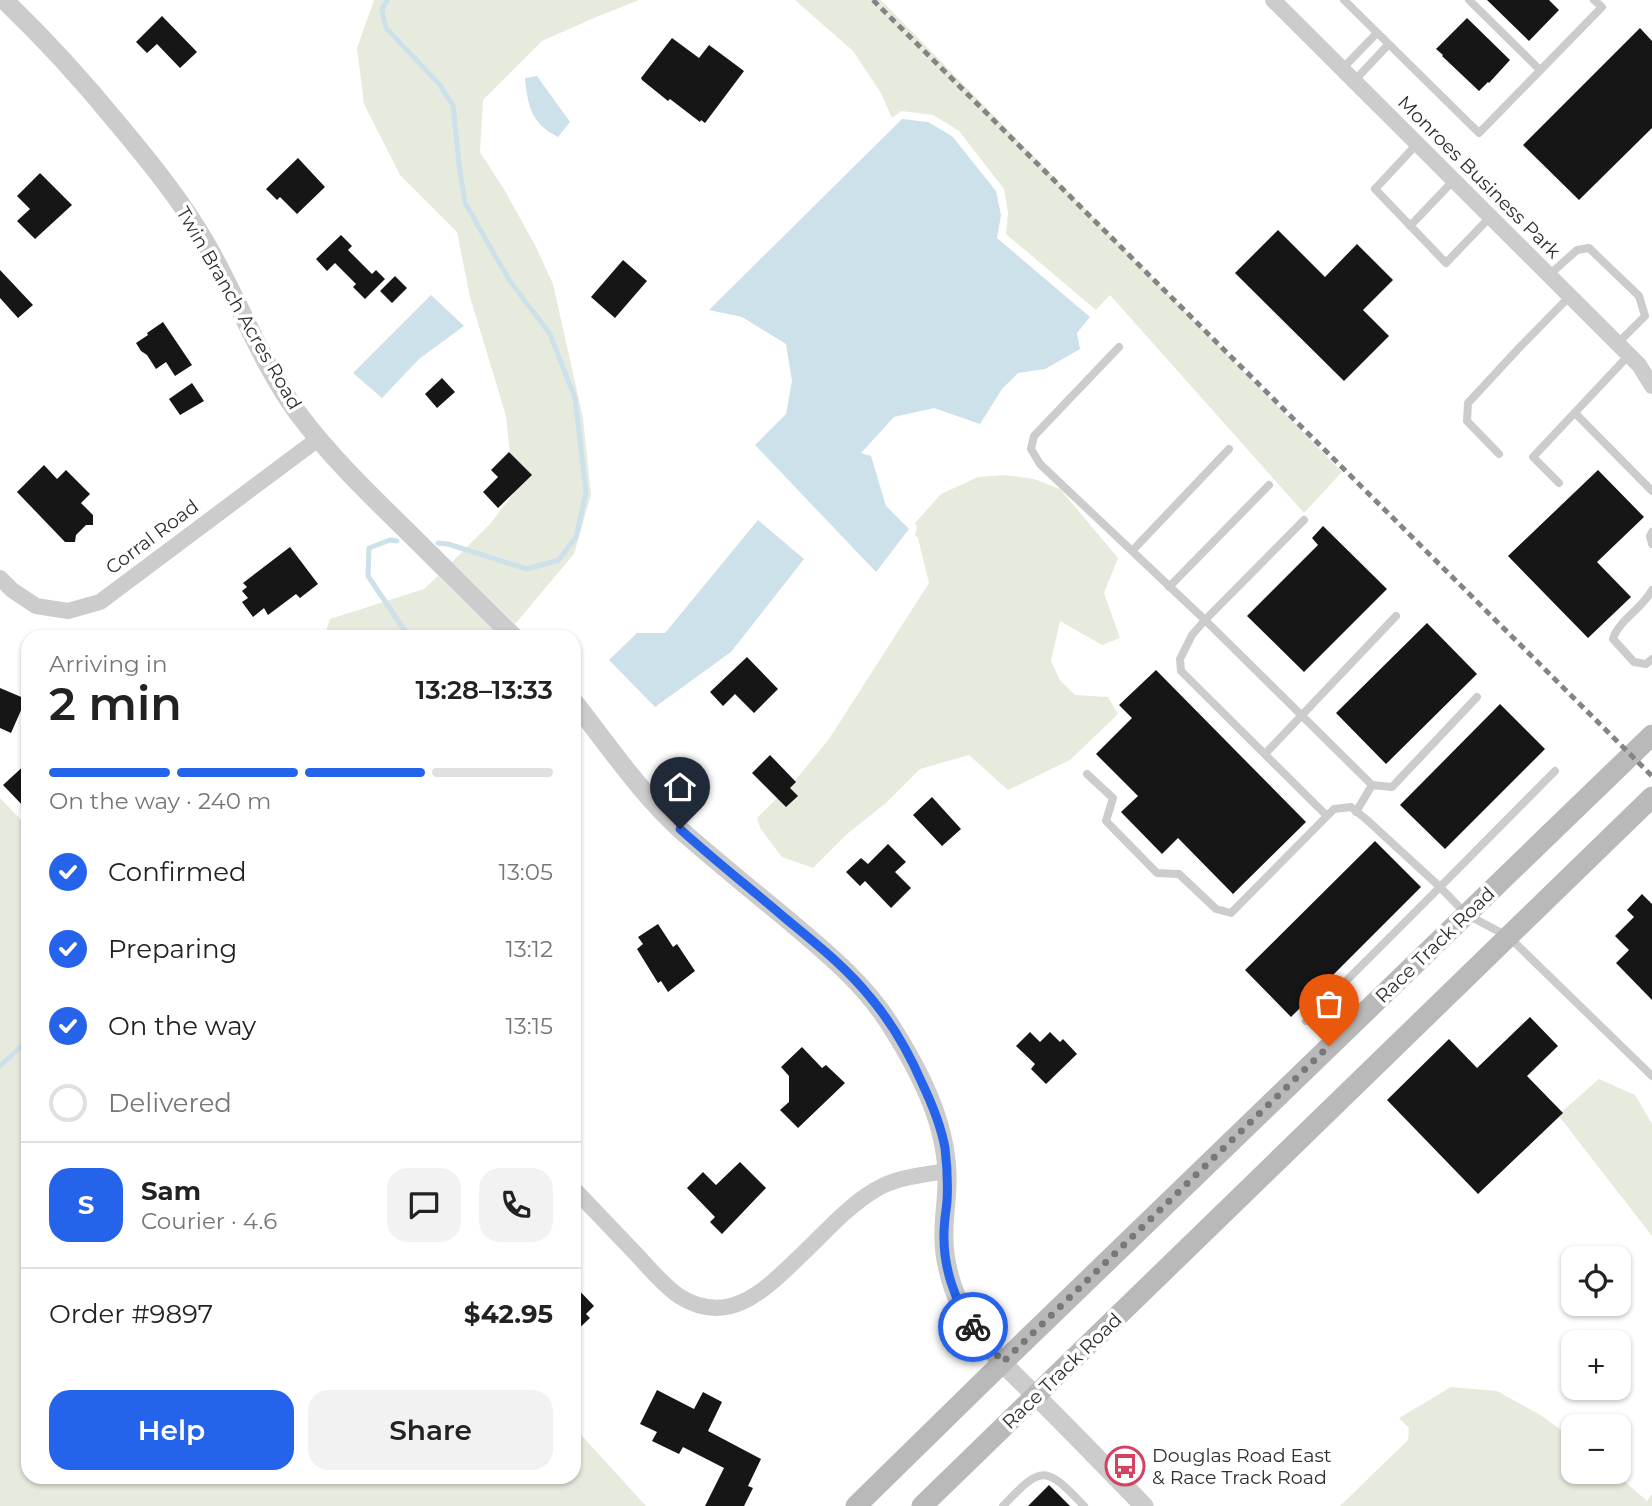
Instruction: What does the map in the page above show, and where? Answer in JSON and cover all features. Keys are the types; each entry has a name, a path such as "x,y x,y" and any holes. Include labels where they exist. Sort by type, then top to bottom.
{"main road":[{"name":"Race Track Road","path":"856,1506 1652,734"},
{"name":"Race Track Road","path":"922,1506 1652,797"}],"street":[{"name":"Twin Branch Acres Road","path":"4,0 80,78 192,219 281,388 318,439 366,492 507,630"},
{"name":"Monroes Business Park","path":"1273,0 1570,296 1647,376 1652,386"},
{"name":"Corral Road","path":"0,578 12,590 36,606 68,611 100,602 318,439"},
{"path":"581,711 622,766 660,810 704,851 848,972 890,1024 931,1101 940,1127 947,1171 944,1253 949,1275 966,1317 1003,1362 1144,1506"},
{"path":"581,1196 677,1295 709,1308 723,1308 746,1301 769,1286 857,1202 875,1190 890,1182 947,1171"}],"lane":[{"path":"1344,0 1479,133 1602,7 1594,0"},
{"path":"1469,0 1540,70"},
{"path":"1342,69 1377,33"},
{"path":"1354,81 1388,45"},
{"path":"1417,144 1375,189 1446,262 1490,217"},
{"path":"1410,226 1454,180"},
{"path":"1549,276 1577,250 1589,248 1639,296 1645,316 1623,350 1575,412 1533,457 1559,483"},
{"path":"1499,454 1467,421 1468,404 1570,296"},
{"path":"1119,347 1034,436 1031,449 1040,464 1205,620 1372,785 1392,788 1477,697"},
{"path":"1575,412 1652,491"},
{"path":"1132,551 1229,449"},
{"path":"1170,587 1269,485"},
{"path":"1304,520 1205,620 1192,635 1180,659 1181,671 1327,816"},
{"path":"1652,532 1652,544"},
{"path":"1649,662 1634,662 1614,639 1616,631 1647,599 1652,590"},
{"path":"1265,754 1396,616"},
{"path":"1306,1021 1555,771"},
{"path":"1087,774 1113,798 1106,821 1157,873 1179,874 1216,909 1231,913 1334,809 1351,807 1466,914 1509,937 1652,1076"},
{"path":"1356,812 1372,785"},
{"path":"1003,1506 1033,1477 1043,1474 1055,1477 1084,1506"}],"shaded area":[{"path":"374,0 639,0 542,41 483,100 480,152 535,245 553,284 583,418 591,495 574,554 515,624 452,562 490,524 514,493 506,416 470,297 457,232 400,175 364,104 357,48"},
{"path":"795,0 881,0 1342,472 1304,513 1110,295 1096,310 1006,234 1008,213 1004,189 959,131 933,115 901,111 892,118 881,93 853,51"},
{"path":"1005,475 1034,479 1060,489 1118,558 1104,593 1120,638 1102,645 1060,621 1051,661 1060,680 1075,695 1108,697 1118,714 1070,760 1008,790 969,755 920,769 813,868 782,857 760,828 757,818 798,777 829,739 929,583 915,535 915,523 941,494 978,477"},
{"path":"438,576 494,630 326,630 330,619 424,589"},
{"path":"0,798 21,820 21,1484 581,1484 581,1435 646,1506 0,1506"},
{"path":"1599,1079 1635,1095 1652,1124 1652,1236 1558,1115"},
{"path":"1451,1387 1497,1391 1542,1416 1561,1430 1561,1484 1628,1484 1647,1501 1652,1494 1652,1506 1340,1506 1408,1440 1409,1428 1399,1418"}],"water":[{"path":"537,76 570,122 558,137 542,126 532,113 525,78"},
{"path":"902,119 928,122 952,136 996,191 1001,215 997,238 1090,317 1077,333 1080,349 1045,369 1018,373 1002,389 980,424 934,408 894,417 861,453 871,456 886,506 909,529 876,572 755,445 786,414 792,381 786,344 742,317 709,310"},
{"path":"431,295 464,326 419,359 382,398 353,373"},
{"path":"758,520 804,559 731,652 655,707 609,660 637,633 665,633"}],"building":[{"path":"1487,0 1549,0 1559,10 1529,41"},
{"path":"162,16 197,52 180,68 157,44 147,53 136,42"},
{"path":"1467,18 1510,60 1479,91 1436,49"},
{"path":"1640,28 1652,41 1652,128 1579,200 1523,145"},
{"path":"672,38 699,58 709,45 744,71 705,123 670,99 668,101 641,78"},
{"path":"298,158 325,187 297,214 280,197 277,200 266,189"},
{"path":"40,173 72,205 35,239 17,221 30,209 17,196"},
{"path":"1278,230 1325,277 1357,244 1393,280 1363,310 1389,336 1344,381 1235,273"},
{"path":"341,235 352,246 348,250 372,274 376,270 385,279 365,299 353,287 356,284 335,263 327,271 316,259"},
{"path":"623,260 647,281 615,318 591,297"},
{"path":"0,270 33,305 18,318 0,298"},
{"path":"395,276 407,288 392,303 380,291"},
{"path":"163,322 192,365 175,376 166,362 156,369 136,343"},
{"path":"442,378 455,392 437,408 425,394"},
{"path":"192,383 204,401 180,415 169,399"},
{"path":"509,452 532,475 498,508 483,492 498,477 491,470"},
{"path":"44,465 57,479 66,470 90,494 81,503 93,515 93,525 86,525 76,535 75,542 65,542 17,492"},
{"path":"1598,470 1644,517 1597,562 1631,597 1588,638 1508,556"},
{"path":"1323,526 1387,589 1304,672 1247,616 1318,545 1312,538"},
{"path":"290,547 318,584 300,598 296,594 268,615 264,608 253,617 242,602 248,598 242,591 247,587 243,583"},
{"path":"1427,623 1477,674 1386,764 1336,713"},
{"path":"747,657 778,689 754,713 735,694 723,706 710,692"},
{"path":"1156,670 1306,822 1233,894 1178,838 1162,854 1121,812 1138,796 1096,754 1132,718 1119,705"},
{"path":"0,688 21,697 21,710 11,733 0,728"},
{"path":"1500,704 1545,749 1445,849 1400,805"},
{"path":"770,755 796,782 790,788 798,796 786,807 752,773"},
{"path":"21,768 21,804 3,785"},
{"path":"932,797 961,829 942,846 913,815"},
{"path":"1375,841 1421,887 1291,1017 1245,970"},
{"path":"888,844 906,862 895,872 911,888 891,908 865,881 860,886 846,872 861,858 868,864"},
{"path":"1642,894 1652,904 1652,1000 1616,963 1629,950 1615,936 1634,917 1627,910"},
{"path":"658,924 673,947 677,944 695,971 668,992 661,981 658,983 637,949 643,944 638,937"},
{"path":"1530,1017 1558,1046 1527,1076 1563,1113 1478,1194 1387,1100 1449,1039 1477,1068"},
{"path":"1030,1032 1040,1042 1050,1032 1060,1042 1063,1039 1077,1054 1046,1084 1031,1069 1035,1064 1016,1046"},
{"path":"802,1047 822,1068 826,1065 845,1083 798,1128 780,1110 789,1102 789,1076 781,1067"},
{"path":"740,1162 766,1188 722,1234 710,1222 715,1217 687,1188 703,1172 716,1185"},
{"path":"581,1292 594,1306 586,1314 590,1318 581,1326"},
{"path":"657,1390 694,1409 703,1392 722,1402 708,1431 761,1459 748,1486 753,1488 744,1506 705,1506 724,1468 683,1447 679,1454 652,1441 657,1432 640,1424"},
{"path":"1049,1485 1070,1506 1028,1506"}],"waterway":[{"path":"387,0 382,10 386,28 439,84 453,105 465,203 509,280 550,334 575,398 586,492 576,537 559,560 527,569 438,543"},
{"path":"397,541 390,540 369,548 368,576 404,630"},
{"path":"0,1066 21,1046"}],"railway":[{"path":"873,0 1652,776"}],"way so far":[{"path":"973,1327 1003,1362 1329,1046"}],"place":[{"name":"Douglas Road East & Race Track Road","path":"1125,1466"}],"route":[{"path":"680,829 848,972 871,998 905,1049 931,1101 940,1127 947,1171 944,1253 956,1295 973,1327"}]}
